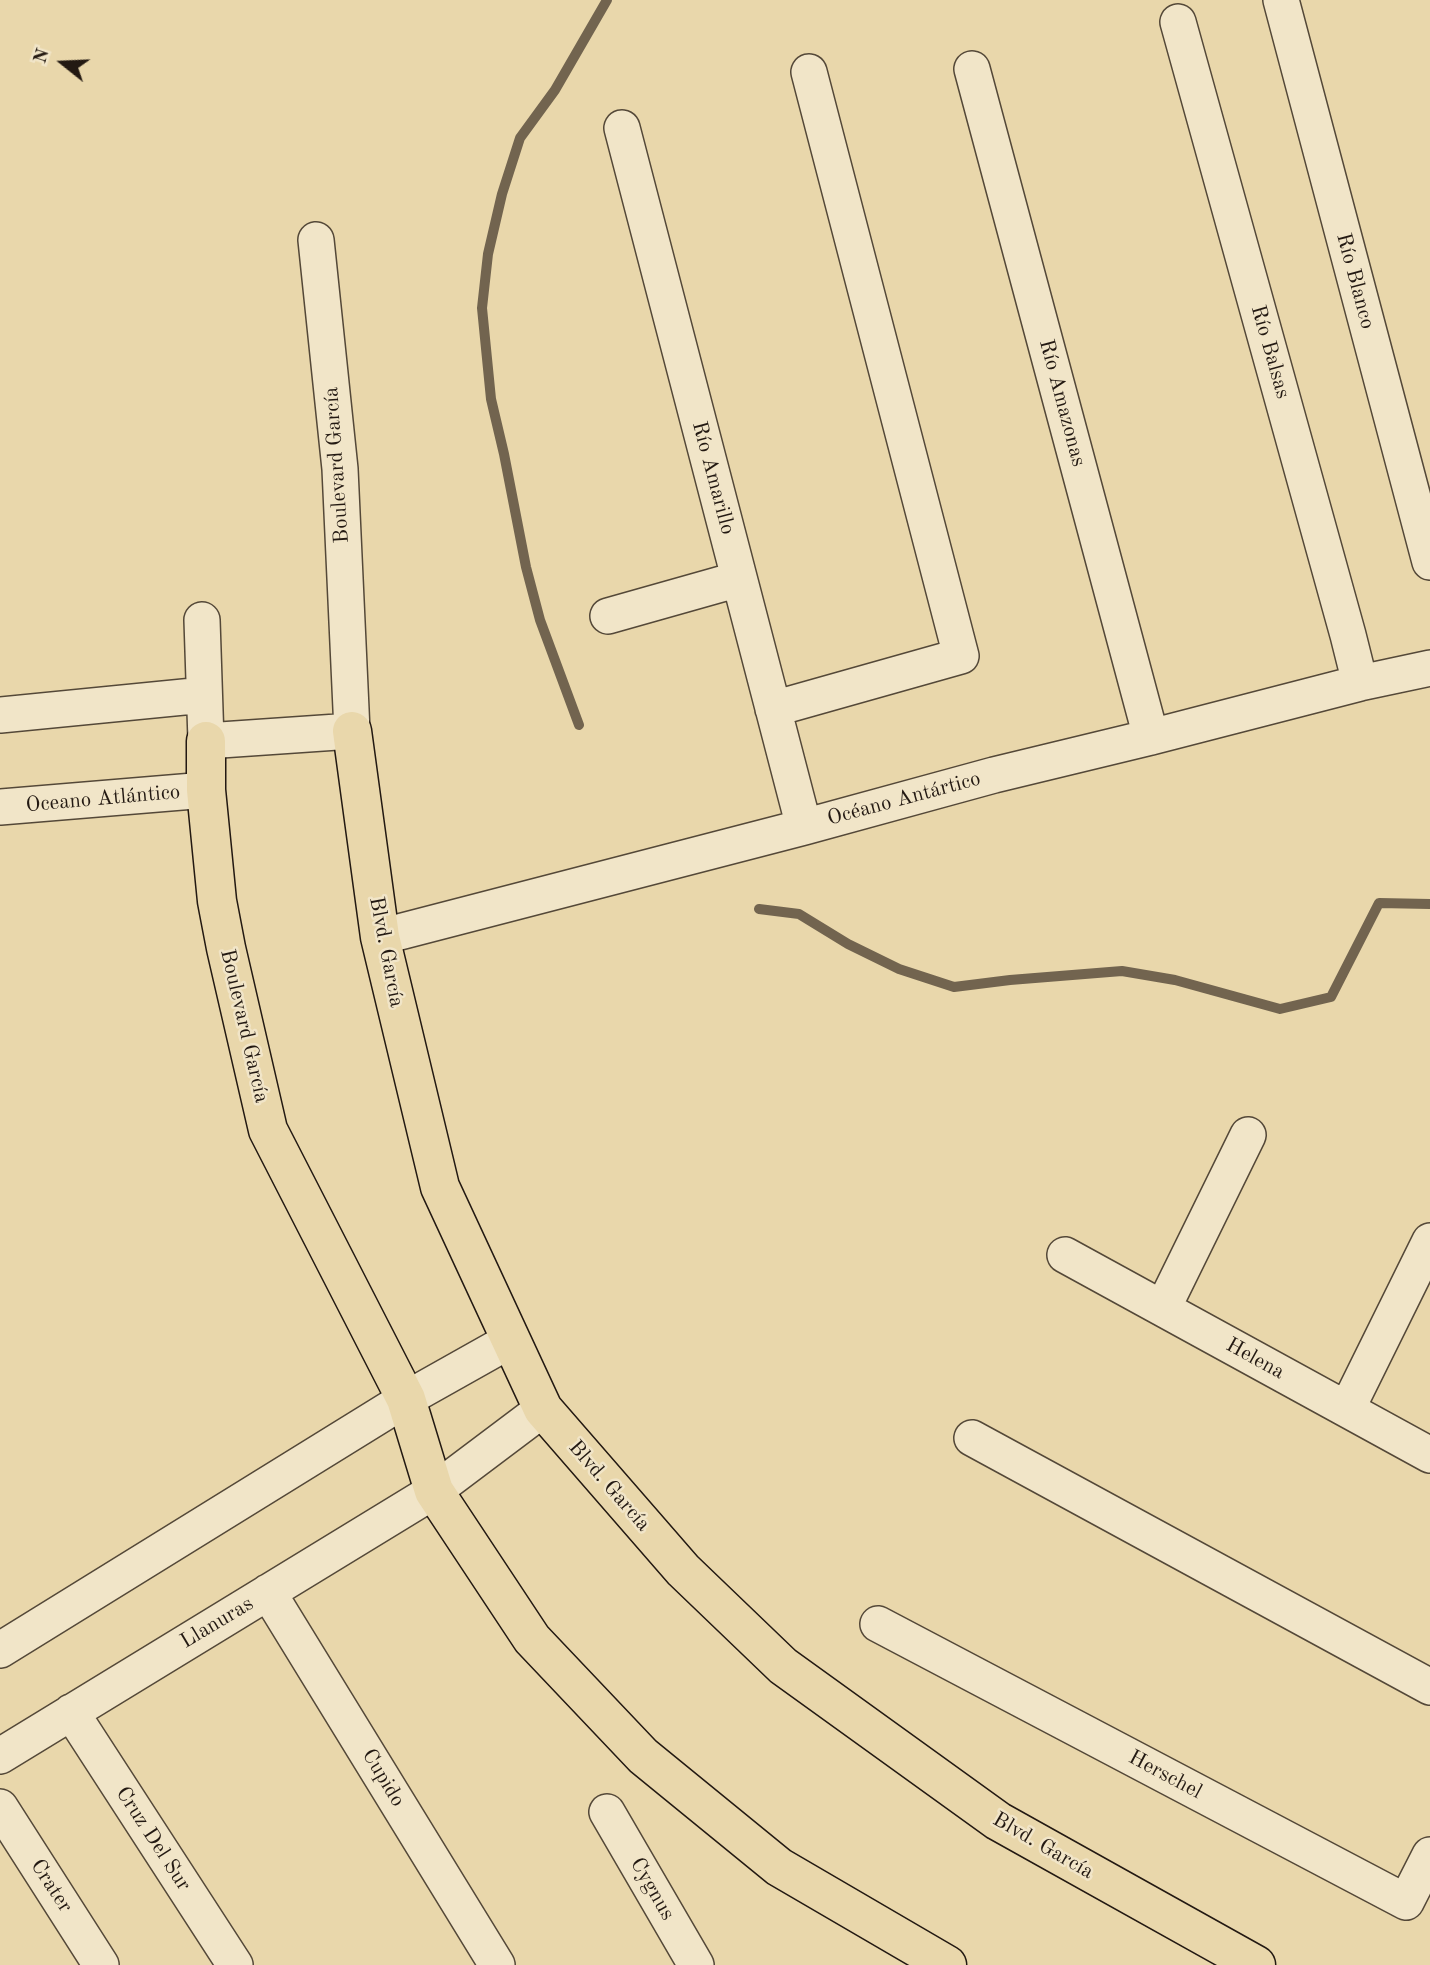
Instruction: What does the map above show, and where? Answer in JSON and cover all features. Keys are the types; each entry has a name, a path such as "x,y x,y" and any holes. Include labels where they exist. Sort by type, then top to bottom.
{"main road":[{"name":"Blvd. García","path":"352,732 380,937 440,1186 543,1409 683,1570 783,1666 998,1821 1256,1965"},
{"name":"Boulevard García","path":"206,741 206,790 219,912 268,1130 406,1399"},
{"path":"406,1399 434,1490 533,1639 643,1756 779,1867 947,1965"}],"street":[{"name":"Río Blanco","path":"1280,0 1430,562"},
{"name":"Río Balsas","path":"1178,22 1360,683"},
{"name":"Río Amazonas","path":"972,69 1151,737"},
{"path":"773,709 961,656 809,72"},
{"name":"Río Amarillo","path":"622,128 804,827"},
{"name":"Boulevard García","path":"316,240 340,469 352,732"},
{"path":"608,616 739,579"},
{"name":"Boulevard García","path":"202,620 206,741"},
{"name":"Océano Antártico","path":"380,937 994,775 1360,683 1430,668"},
{"path":"0,715 204,695"},
{"path":"206,741 352,732"},
{"name":"Oceano Atlántico","path":"0,807 206,790"},
{"path":"1163,1308 1248,1136"},
{"path":"1347,1409 1430,1241"},
{"name":"Helena","path":"1065,1255 1430,1455"},
{"path":"0,1650 406,1399 511,1340"},
{"name":"Llanuras","path":"0,1756 434,1490 543,1409"},
{"path":"972,1438 1430,1687"},
{"name":"Cupido","path":"268,1592 497,1965"},
{"name":"Herschel","path":"878,1624 1406,1902 1430,1855"},
{"name":"Cruz Del Sur","path":"71,1712 235,1965"},
{"name":"Crater","path":"0,1807 101,1965"},
{"name":"Cygnus","path":"607,1812 696,1965"}],"waterway":[{"path":"579,725 540,620 526,567 491,399 482,308 488,254 502,194 520,138 555,90 607,0"},
{"path":"759,909 799,914 848,944 899,969 954,987 1122,971 1175,980 1280,1009 1331,997 1379,903 1430,904"}]}
